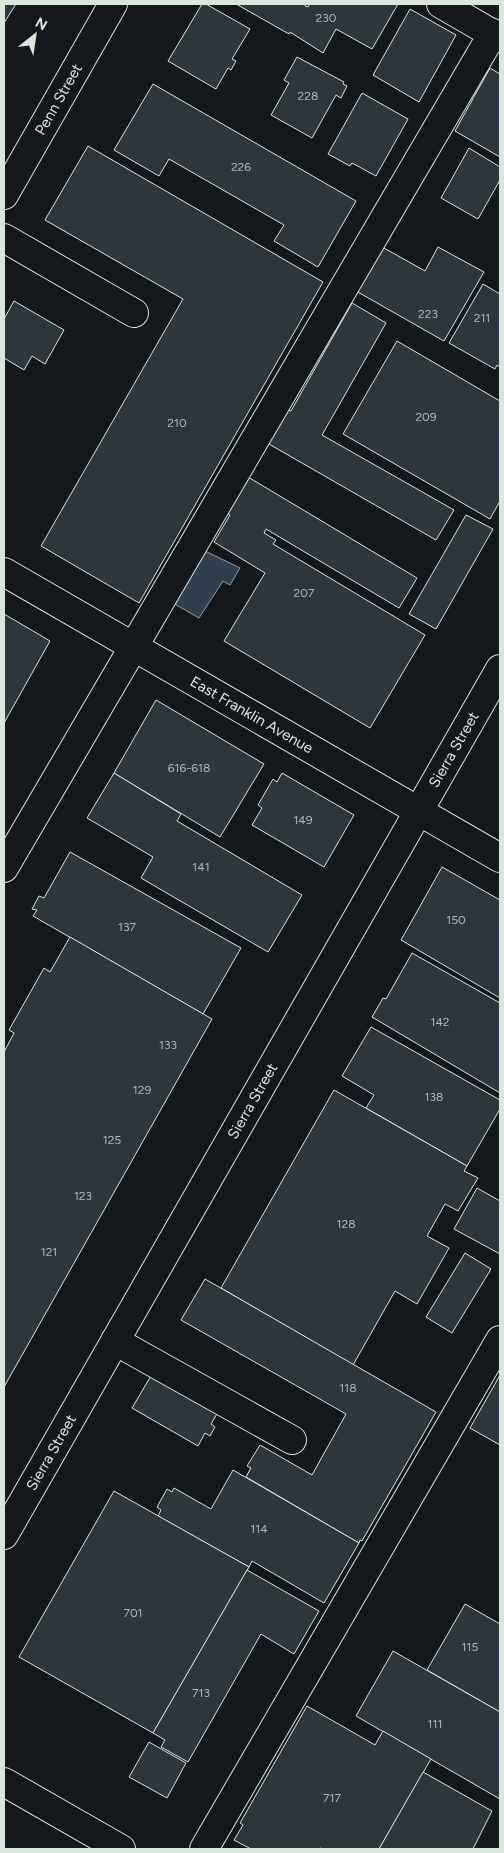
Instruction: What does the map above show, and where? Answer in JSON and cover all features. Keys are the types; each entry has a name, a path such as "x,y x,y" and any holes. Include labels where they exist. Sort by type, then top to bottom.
{"street":[{"name":"Penn Street","path":"4,195 114,4"},
{"path":"4,868 496,36 441,4"},
{"path":"4,238 134,313"},
{"name":"East Franklin Avenue","path":"4,572 500,858"},
{"name":"Sierra Street","path":"4,1535 500,668"},
{"path":"204,1849 500,1340"},
{"path":"115,1341 292,1440"},
{"path":"4,1782 121,1849"}],"water":[{"path":"205,551 240,568 230,585 223,581 199,618 173,603"}],"building":[{"path":"4,4 16,4 4,23"},
{"path":"202,4 206,4 250,29 232,59 236,61 231,70 228,68 216,89 168,61"},
{"path":"236,4 306,4 305,6 308,7 310,4 398,4 372,49 336,29 323,53 290,32 289,34"},
{"path":"410,9 456,35 419,102 373,75"},
{"path":"297,57 344,82 343,84 347,86 341,98 336,95 312,138 271,115 289,83 284,80"},
{"path":"490,68 500,74 500,157 455,131"},
{"path":"153,84 356,201 318,267 274,241 284,225 169,159 159,176 114,150"},
{"path":"362,93 408,119 376,176 352,163 350,166 328,154"},
{"path":"88,146 323,282 139,603 41,546 183,299 45,220"},
{"path":"469,148 500,167 500,180 478,219 441,198"},
{"path":"375,243 425,271 438,247 484,272 444,341 349,287"},
{"path":"483,284 500,294 500,367 497,365 495,369 449,343"},
{"path":"14,301 64,330 45,364 32,356 24,370 4,358 4,319"},
{"path":"352,303 386,323 322,435 454,510 436,540 262,440 282,406 291,411"},
{"path":"397,341 500,401 500,501 490,519 343,434"},
{"path":"243,474 417,578 399,608 266,529 264,533 276,540 273,544 425,635 370,728 224,641 265,573 214,542 230,515 222,510"},
{"path":"466,515 493,529 436,629 409,614"},
{"path":"4,614 50,641 4,723"},
{"path":"156,700 264,764 220,837 114,773"},
{"path":"114,773 181,814 177,821 302,895 268,952 141,878 153,857 87,818"},
{"path":"282,773 354,815 324,867 252,825 262,808 258,805 273,779 277,782"},
{"path":"70,852 241,948 203,1014 33,916 37,910 32,909 39,896 44,898"},
{"path":"442,867 500,900 500,998 401,940"},
{"path":"70,937 212,1019 4,1387 4,1052 14,1033 9,1030 44,968 50,972"},
{"path":"412,953 500,1003 500,1093 372,1017 383,998 386,999"},
{"path":"371,1027 500,1100 500,1109 467,1166 366,1108 374,1095 342,1076"},
{"path":"334,1090 467,1166 464,1171 478,1178 458,1211 445,1204 427,1236 449,1248 417,1304 395,1291 353,1365 221,1288"},
{"path":"477,1188 500,1201 500,1254 454,1229"},
{"path":"465,1253 491,1269 452,1333 426,1317"},
{"path":"205,1279 436,1412 362,1541 360,1540 359,1543 246,1477 251,1468 247,1466 260,1445 312,1475 346,1414 181,1320"},
{"path":"152,1374 218,1412 211,1424 215,1427 210,1436 205,1433 198,1446 132,1408"},
{"path":"500,1375 500,1445 470,1428"},
{"path":"233,1470 359,1543 324,1603 252,1561 249,1567 158,1516 161,1510 157,1507 167,1489 172,1492 174,1488 211,1509"},
{"path":"114,1491 249,1567 153,1733 19,1657"},
{"path":"247,1570 319,1611 294,1654 261,1634 188,1762 161,1747 165,1740 153,1733"},
{"path":"465,1604 500,1624 500,1712 427,1670"},
{"path":"393,1651 500,1712 500,1799 356,1716"},
{"path":"307,1706 375,1745 383,1731 431,1759 379,1849 251,1849 234,1840 243,1825 240,1823"},
{"path":"149,1742 186,1763 167,1798 129,1777"},
{"path":"423,1772 492,1811 473,1849 379,1849"}]}
